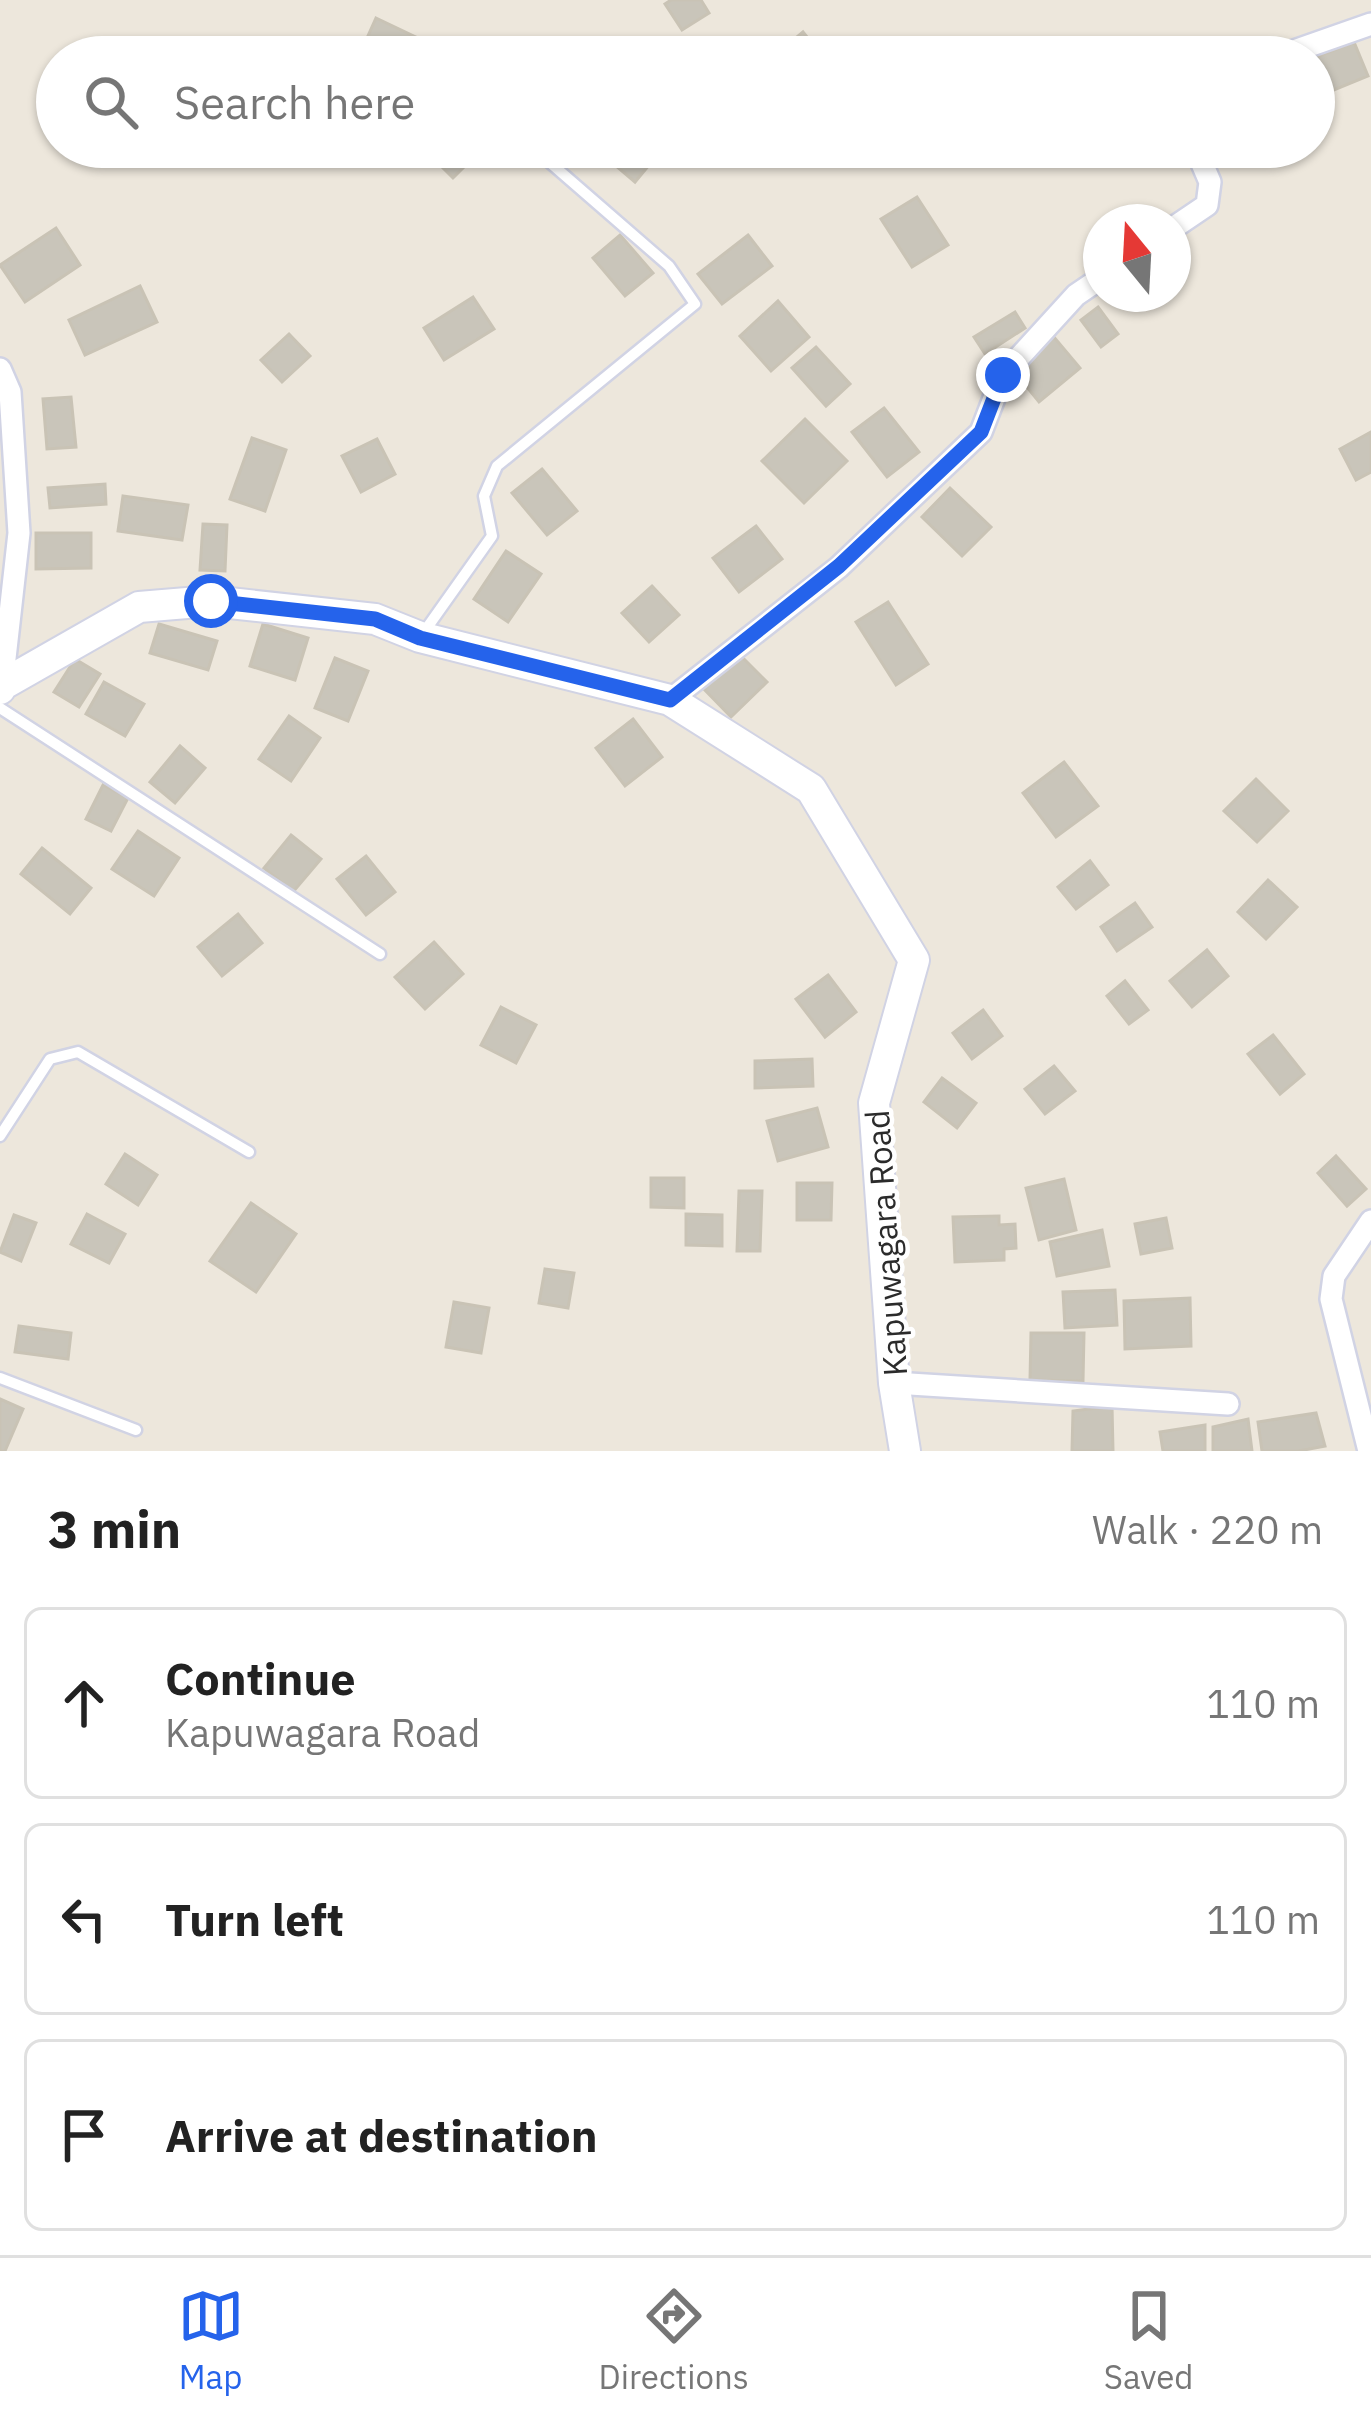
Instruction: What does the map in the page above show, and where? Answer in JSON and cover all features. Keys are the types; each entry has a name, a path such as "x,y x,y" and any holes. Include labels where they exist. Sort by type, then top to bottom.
{"street":[{"path":"1335,37 1371,24"},
{"path":"1191,216 1207,205 1210,182 1204,168"},
{"path":"670,700 839,566 981,432 1003,375 1083,290"},
{"path":"0,369 19,533 1,694"},
{"name":"Kapuwagara Road","path":"1,694 139,607 211,601 375,619 420,638 670,700 811,789 914,960 874,1103 893,1382 904,1451"},
{"path":"1369,1451 1331,1299 1334,1276 1371,1221"},
{"path":"893,1382 1228,1404"}],"lane":[{"path":"420,638 492,536 484,496 497,466 695,304 669,266 556,168"},
{"path":"1,694 380,954"},
{"path":"0,1136 50,1059 79,1052 249,1152"},
{"path":"0,1378 136,1430"}],"building":[{"path":"701,0 709,13 682,30 665,4"},
{"path":"376,18 414,36 368,36"},
{"path":"1354,42 1368,76 1335,90 1335,50"},
{"path":"443,168 463,168 453,178"},
{"path":"619,168 647,168 635,182"},
{"path":"917,197 948,245 912,267 881,219"},
{"path":"56,228 80,265 25,302 0,265"},
{"path":"620,235 653,273 625,296 593,258"},
{"path":"748,235 772,266 722,304 698,274"},
{"path":"140,286 157,322 85,355 69,320"},
{"path":"473,297 494,329 444,360 424,328"},
{"path":"778,301 809,337 771,371 740,336"},
{"path":"1015,312 1025,328 985,354 974,337"},
{"path":"1091,312 1102,312 1118,334 1101,347 1081,320"},
{"path":"289,334 310,356 282,382 261,360"},
{"path":"1053,336 1080,368 1039,402 1013,370"},
{"path":"816,347 850,384 826,406 792,368"},
{"path":"71,397 76,447 47,449 43,399"},
{"path":"884,408 919,452 887,477 852,432"},
{"path":"805,419 847,461 804,503 762,461"},
{"path":"1371,432 1371,472 1356,480 1340,449"},
{"path":"252,438 286,450 265,511 230,499"},
{"path":"377,439 395,474 361,492 342,456"},
{"path":"542,469 577,511 547,535 512,493"},
{"path":"105,484 106,504 50,508 48,488"},
{"path":"950,488 991,527 962,556 922,517"},
{"path":"123,496 188,505 182,540 118,531"},
{"path":"203,524 227,525 225,571 200,570"},
{"path":"756,526 782,559 739,592 713,558"},
{"path":"36,533 91,533 91,568 36,569"},
{"path":"506,551 541,574 508,622 474,599"},
{"path":"652,586 679,615 649,642 622,613"},
{"path":"888,602 928,664 896,685 856,622"},
{"path":"159,624 217,641 208,670 150,653"},
{"path":"263,624 308,638 295,680 250,666"},
{"path":"737,652 767,682 731,717 701,686"},
{"path":"335,658 368,671 348,721 315,708"},
{"path":"75,659 100,674 79,707 54,692"},
{"path":"104,682 144,704 125,736 86,714"},
{"path":"289,716 320,738 291,781 259,759"},
{"path":"633,719 662,757 625,786 596,748"},
{"path":"180,746 205,768 175,803 150,782"},
{"path":"1064,762 1098,806 1056,837 1023,793"},
{"path":"1256,779 1288,811 1257,842 1224,811"},
{"path":"103,785 128,798 111,831 86,819"},
{"path":"138,831 179,858 154,896 112,869"},
{"path":"291,835 321,859 293,892 264,868"},
{"path":"42,848 91,888 70,914 21,874"},
{"path":"366,856 395,892 366,915 337,879"},
{"path":"1090,861 1108,885 1076,909 1058,887"},
{"path":"1268,880 1297,907 1266,939 1238,912"},
{"path":"1135,903 1152,927 1117,951 1101,927"},
{"path":"238,914 262,943 222,976 198,947"},
{"path":"434,942 463,974 425,1009 395,977"},
{"path":"1207,950 1228,976 1192,1007 1170,981"},
{"path":"828,975 856,1012 825,1037 796,999"},
{"path":"1125,981 1148,1010 1129,1024 1107,996"},
{"path":"501,1007 536,1025 516,1063 481,1045"},
{"path":"983,1010 1002,1036 972,1059 953,1033"},
{"path":"1273,1035 1304,1074 1280,1094 1248,1054"},
{"path":"812,1059 813,1086 755,1088 755,1061"},
{"path":"1054,1066 1075,1091 1045,1114 1025,1089"},
{"path":"942,1078 976,1103 957,1128 924,1102"},
{"path":"817,1108 828,1147 778,1161 767,1121"},
{"path":"125,1154 157,1175 138,1205 106,1184"},
{"path":"1336,1156 1366,1189 1347,1206 1318,1173"},
{"path":"651,1178 684,1178 684,1208 651,1207"},
{"path":"1064,1179 1076,1230 1039,1240 1026,1188"},
{"path":"797,1183 832,1183 831,1220 797,1220"},
{"path":"739,1191 762,1191 760,1251 737,1251"},
{"path":"251,1203 296,1234 256,1292 210,1261"},
{"path":"87,1214 125,1234 109,1263 71,1244"},
{"path":"686,1214 722,1215 722,1246 686,1245"},
{"path":"14,1215 36,1223 21,1261 0,1252"},
{"path":"999,1216 999,1225 1015,1224 1016,1248 1004,1249 1004,1260 955,1262 953,1217"},
{"path":"1166,1218 1172,1248 1141,1254 1135,1224"},
{"path":"1102,1230 1109,1266 1057,1276 1050,1242"},
{"path":"545,1269 574,1273 568,1308 539,1303"},
{"path":"1115,1290 1117,1325 1065,1328 1063,1292"},
{"path":"1190,1298 1191,1346 1125,1349 1124,1301"},
{"path":"454,1302 489,1308 481,1353 446,1347"},
{"path":"19,1326 71,1333 68,1359 15,1352"},
{"path":"1031,1333 1084,1333 1083,1381 1030,1380"},
{"path":"0,1399 23,1409 5,1451 0,1451"},
{"path":"1112,1406 1113,1451 1072,1451 1073,1411"},
{"path":"1316,1413 1325,1446 1262,1451 1258,1422"},
{"path":"1248,1419 1252,1451 1213,1451 1213,1427"},
{"path":"1205,1425 1205,1451 1163,1451 1160,1432"}],"route":[{"path":"211,601 375,619 420,638 670,700 839,566 981,432 1003,375"}]}
